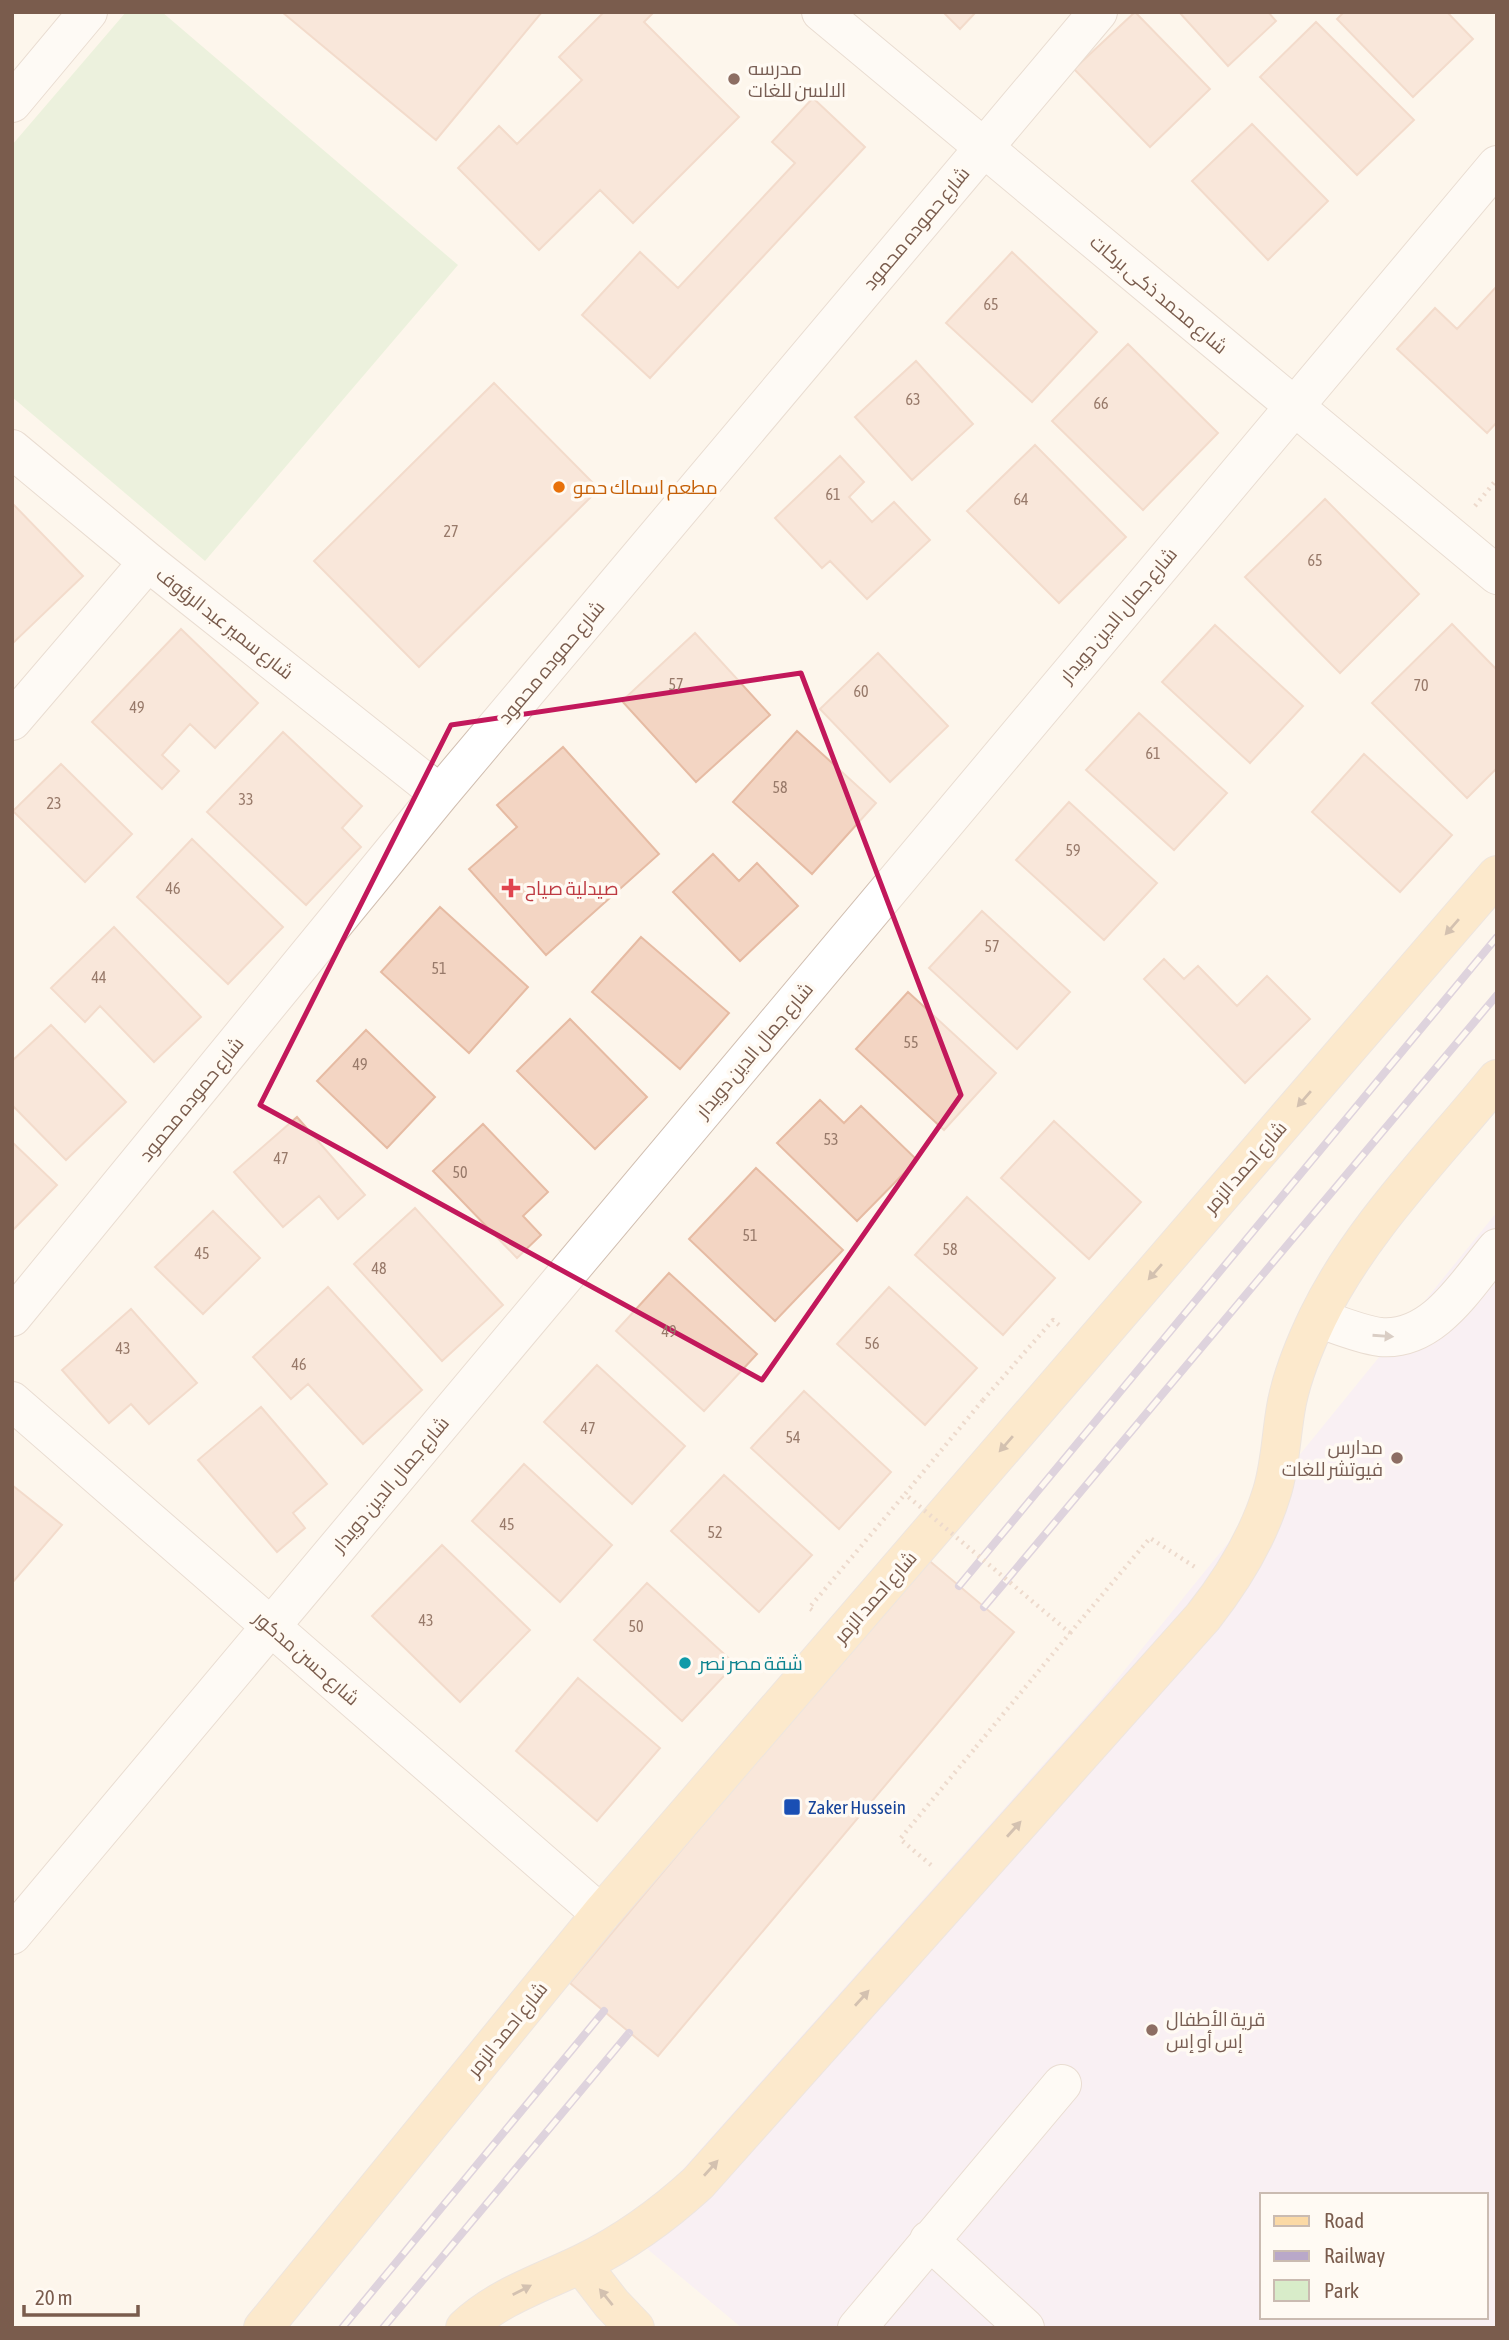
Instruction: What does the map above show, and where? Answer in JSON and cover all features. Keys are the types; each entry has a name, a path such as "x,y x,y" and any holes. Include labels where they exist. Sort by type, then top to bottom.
{"main road":[{"name":"شارع احمد الزمر","path":"263,2328 601,1914 1497,876"},
{"path":"465,2328 511,2296 581,2264 643,2228 698,2183 1195,1626 1226,1587 1262,1522 1273,1489 1288,1401 1318,1318 1363,1242 1497,1079"},
{"path":"581,2264 611,2304 635,2328"}],"street":[{"path":"12,103 88,12"},
{"name":"شارع محمد ذكى بركات","path":"821,12 1497,575"},
{"name":"شارع حموده محمود","path":"12,1317 440,794 1098,12"},
{"name":"شارع جمال الدين دويدار","path":"12,1935 1497,164"},
{"name":"شارع سمير عبد الرؤوف","path":"12,449 148,562 440,794"},
{"path":"12,721 148,562"},
{"path":"1318,1318 1383,1337 1415,1332 1441,1314 1497,1248"},
{"name":"شارع حسن مدكور","path":"12,1401 601,1914"},
{"path":"857,2328 1062,2084"},
{"path":"929,2240 1025,2328"}],"path":[{"path":"809,1608 1053,1320"},
{"path":"905,1494 1070,1633"},
{"path":"900,1839 1150,1538 1226,1587"}],"highlighted area":[{"path":"801,673 961,1095 762,1380 260,1105 451,725"}],"shaded area":[{"name":"قرية الأطفال إس أو إس","path":"1497,1212 1497,2328 742,2328 627,2232 1097,1704"}],"green space":[{"path":"126,12 162,12 458,265 205,561 12,397 12,145"}],"building":[{"path":"282,12 542,12 436,140"},
{"path":"604,12 654,12 644,22 739,117 633,223 600,190 539,250 458,168 499,126 517,144 582,80 559,57"},
{"path":"943,12 976,12 960,29"},
{"path":"1135,12 1210,89 1150,147 1074,69"},
{"path":"1179,12 1268,12 1276,21 1228,66"},
{"path":"1344,12 1447,12 1473,39 1413,97 1337,19"},
{"path":"1316,22 1414,120 1357,175 1260,77"},
{"path":"813,98 865,147 650,378 582,315 640,252 678,288 795,163 772,142"},
{"path":"1252,124 1328,201 1268,260 1192,181"},
{"path":"1012,252 1097,332 1032,402 946,323"},
{"path":"1497,286 1497,422 1487,433 1397,349 1435,308 1457,329"},
{"path":"1128,344 1218,433 1143,510 1052,421"},
{"path":"916,361 973,424 912,480 855,417"},
{"path":"494,383 599,489 419,667 314,561"},
{"path":"1035,445 1126,537 1059,603 967,511"},
{"path":"840,456 864,482 849,497 872,522 894,502 930,540 867,599 830,561 822,568 775,518"},
{"path":"1325,499 1419,594 1340,673 1245,577"},
{"path":"12,503 83,576 12,644"},
{"path":"1452,624 1497,670 1497,768 1467,798 1372,703"},
{"path":"1215,625 1303,706 1250,763 1162,682"},
{"path":"181,629 258,703 215,748 190,724 162,755 179,771 162,789 92,722"},
{"path":"695,633 770,715 696,782 622,701"},
{"path":"878,653 948,726 890,782 820,709"},
{"path":"1139,713 1227,793 1174,850 1086,770"},
{"path":"797,731 876,803 812,874 733,802"},
{"path":"283,732 362,806 342,828 361,847 306,905 207,812"},
{"path":"563,747 659,854 546,955 469,869 517,827 497,805"},
{"path":"1364,754 1452,835 1400,892 1312,812"},
{"path":"61,764 132,834 85,882 13,811"},
{"path":"1069,802 1157,883 1104,940 1016,860"},
{"path":"192,839 283,927 228,984 137,897"},
{"path":"713,854 739,881 757,863 798,906 740,961 673,892"},
{"path":"440,907 528,987 469,1053 381,972"},
{"path":"982,911 1070,992 1017,1049 929,968"},
{"path":"114,927 201,1017 154,1062 100,1006 85,1022 51,988"},
{"path":"641,937 729,1013 680,1069 592,992"},
{"path":"1164,959 1184,979 1198,966 1237,1006 1267,976 1310,1019 1245,1083 1144,979"},
{"path":"908,992 996,1073 944,1130 856,1049"},
{"path":"570,1019 647,1097 595,1149 517,1071"},
{"path":"51,1025 126,1102 66,1160 12,1105 12,1061"},
{"path":"366,1030 435,1097 387,1148 317,1081"},
{"path":"820,1100 844,1123 861,1106 917,1160 857,1221 777,1143"},
{"path":"297,1117 365,1195 338,1219 319,1196 283,1227 234,1172"},
{"path":"1054,1121 1141,1202 1089,1259 1001,1178"},
{"path":"483,1124 548,1192 523,1216 541,1235 517,1258 433,1171"},
{"path":"12,1142 57,1185 12,1231"},
{"path":"756,1168 843,1250 775,1321 689,1239"},
{"path":"967,1197 1055,1278 1003,1335 915,1255"},
{"path":"415,1208 503,1305 442,1361 354,1264"},
{"path":"213,1211 260,1258 203,1314 155,1267"},
{"path":"669,1273 757,1354 704,1411 616,1331"},
{"path":"328,1287 422,1390 363,1444 308,1384 291,1399 253,1357"},
{"path":"889,1287 977,1368 925,1425 837,1344"},
{"path":"131,1309 197,1383 149,1424 131,1404 109,1423 62,1370"},
{"path":"597,1365 685,1446 632,1504 544,1422"},
{"path":"804,1391 891,1472 839,1529 751,1448"},
{"path":"261,1407 327,1484 293,1513 305,1528 277,1552 198,1460"},
{"path":"524,1464 612,1545 560,1602 472,1521"},
{"path":"724,1475 812,1555 759,1612 671,1531"},
{"path":"12,1485 62,1525 12,1583"},
{"path":"442,1545 530,1630 460,1702 372,1616"},
{"name":"Zaker Hussein","path":"926,1558 1014,1632 658,2056 570,1983"},
{"path":"647,1583 735,1664 682,1721 594,1640"},
{"path":"578,1678 660,1748 597,1821 516,1751"}],"railway":[{"path":"959,1586 1497,937"},
{"path":"984,1607 1497,995"},
{"path":"342,2328 604,2011"},
{"path":"383,2328 629,2033"}],"place":[{"name":"مدرسه الالسن للغات","path":"734,79"},
{"name":"مطعم اسماك حمو","path":"559,487"},
{"name":"صيدلية صياح","path":"511,888"},
{"name":"مدارس فيوتشر للغات","path":"1397,1458"},
{"name":"شقة مصر نصر","path":"685,1663"},
{"name":"Zaker Hussein","path":"792,1807"},
{"name":"قرية الأطفال إس أو إس","path":"1152,2030"}]}
